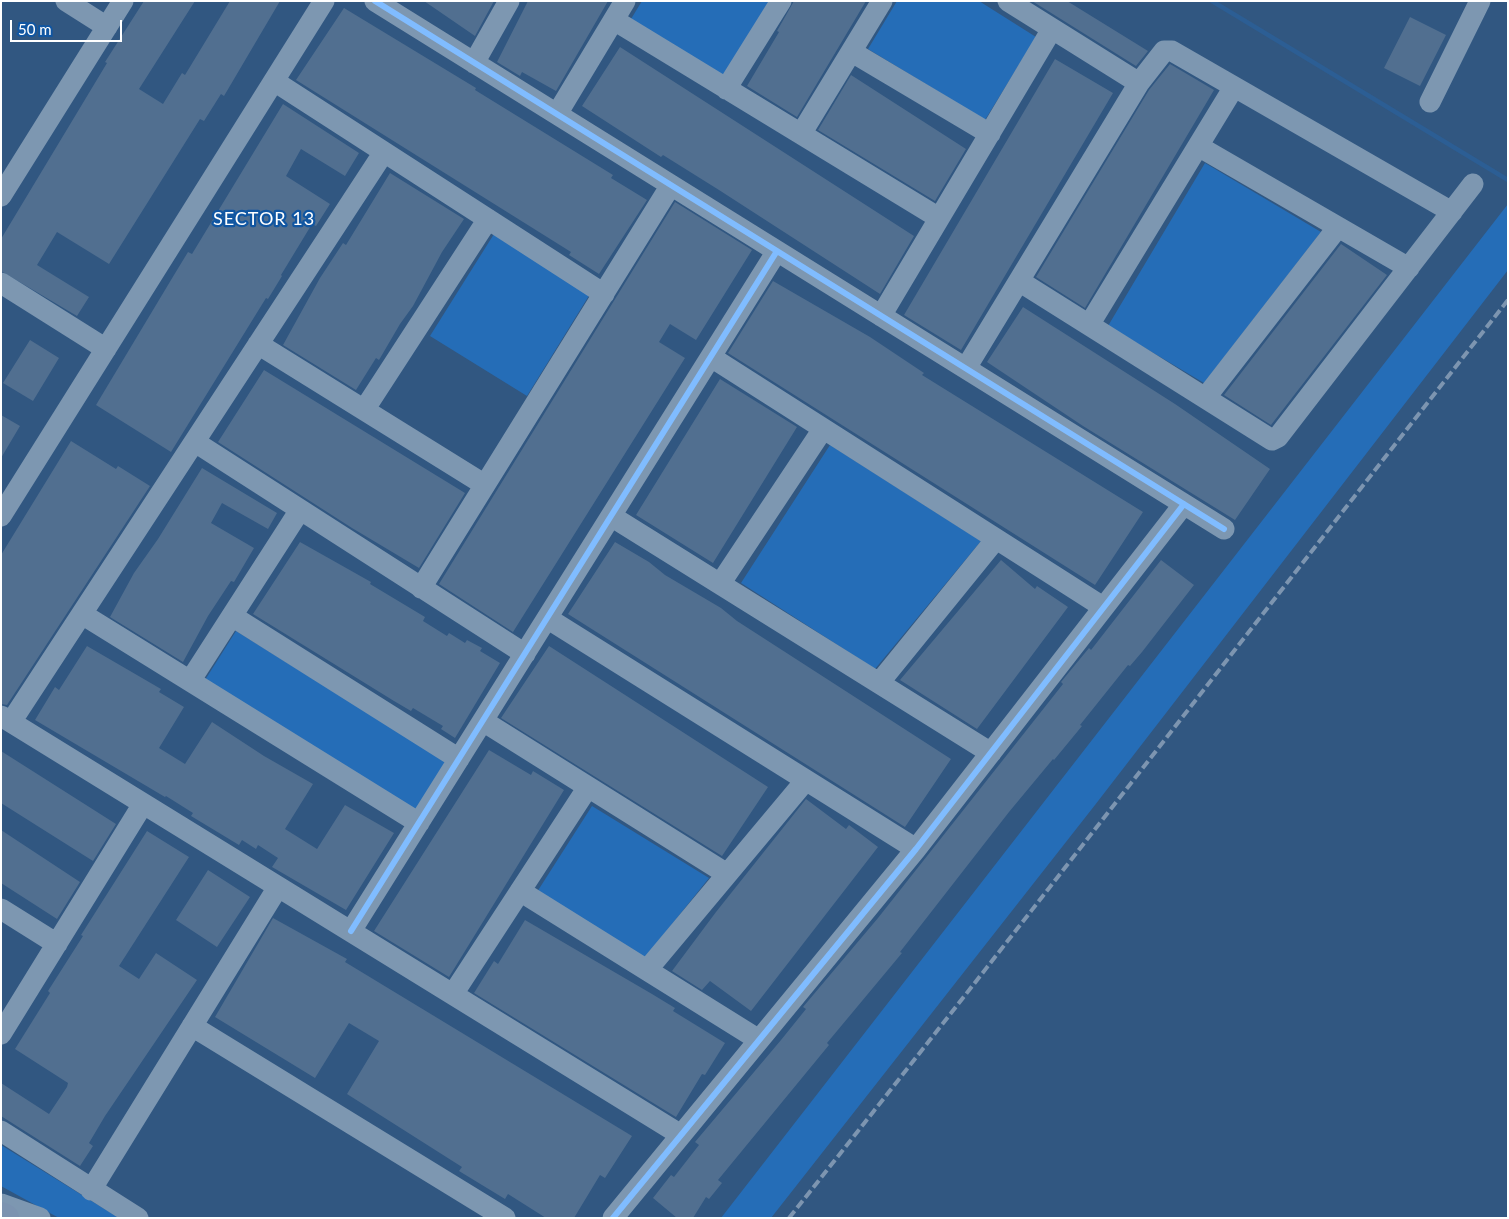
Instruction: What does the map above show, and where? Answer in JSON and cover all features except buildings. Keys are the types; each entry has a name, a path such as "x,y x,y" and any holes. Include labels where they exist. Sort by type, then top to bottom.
{"main road":[{"path":"1,1216 5,1218"}],"street":[{"path":"66,1 107,27"},
{"path":"1,196 123,1"},
{"path":"2,514 324,1"},
{"path":"375,1 1224,529"},
{"path":"474,63 509,1"},
{"path":"557,114 626,1"},
{"path":"726,89 781,1"},
{"path":"801,134 882,1"},
{"path":"1008,1 1139,83"},
{"path":"1430,102 1480,1"},
{"path":"614,20 939,218"},
{"path":"881,316 1052,29"},
{"path":"966,368 1139,83 1164,51 1172,51 1452,212"},
{"path":"852,52 990,134"},
{"path":"274,81 604,294"},
{"path":"1089,325 1234,87"},
{"path":"1198,146 1408,268"},
{"path":"384,152 82,614 6,719 681,1135"},
{"path":"1018,281 1272,440 1278,437 1473,184"},
{"path":"421,588 671,185"},
{"path":"364,410 488,219"},
{"path":"1206,397 1338,227"},
{"path":"351,932 777,252"},
{"path":"1,283 106,350"},
{"path":"258,344 485,485"},
{"path":"711,357 1103,608"},
{"path":"720,584 823,429"},
{"path":"195,442 524,654"},
{"path":"613,1218 916,849 1184,504"},
{"path":"190,681 300,510"},
{"path":"611,516 991,753"},
{"path":"879,683 996,539"},
{"path":"82,614 419,823"},
{"path":"232,616 459,758"},
{"path":"547,618 916,849"},
{"path":"483,721 727,874"},
{"path":"647,970 806,780"},
{"path":"452,994 588,787"},
{"path":"1,1034 143,804"},
{"path":"91,1190 278,887"},
{"path":"520,891 759,1040"},
{"path":"1,909 57,944"},
{"path":"192,1026 505,1218"},
{"path":"1,1131 91,1190 138,1218"},
{"path":"1,1204 40,1218"}],"shaded area":[{"path":"642,1 770,1 723,76 631,19"},
{"path":"897,1 979,1 1036,37 985,120 868,49"},
{"path":"1205,163 1321,232 1204,383 1108,326"},
{"path":"1508,204 1508,270 1095,805 771,1218 721,1218"},
{"path":"494,234 590,294 527,396 430,336"},
{"path":"830,445 981,541 875,669 741,583"},
{"path":"236,631 447,762 417,811 205,680"},
{"path":"592,806 709,878 644,959 537,892"},
{"path":"1,1145 119,1218 59,1218 1,1186"}],"waterway":[{"path":"1212,1 1508,180"}],"railway":[{"path":"789,1218 1060,875 1508,300"}],"cycle path":[{"path":"375,1 1224,529"},
{"path":"351,931 777,251"},
{"path":"613,1218 916,849 1184,504"}],"district":[{"name":"SECTOR 13","path":"264,219"}]}
